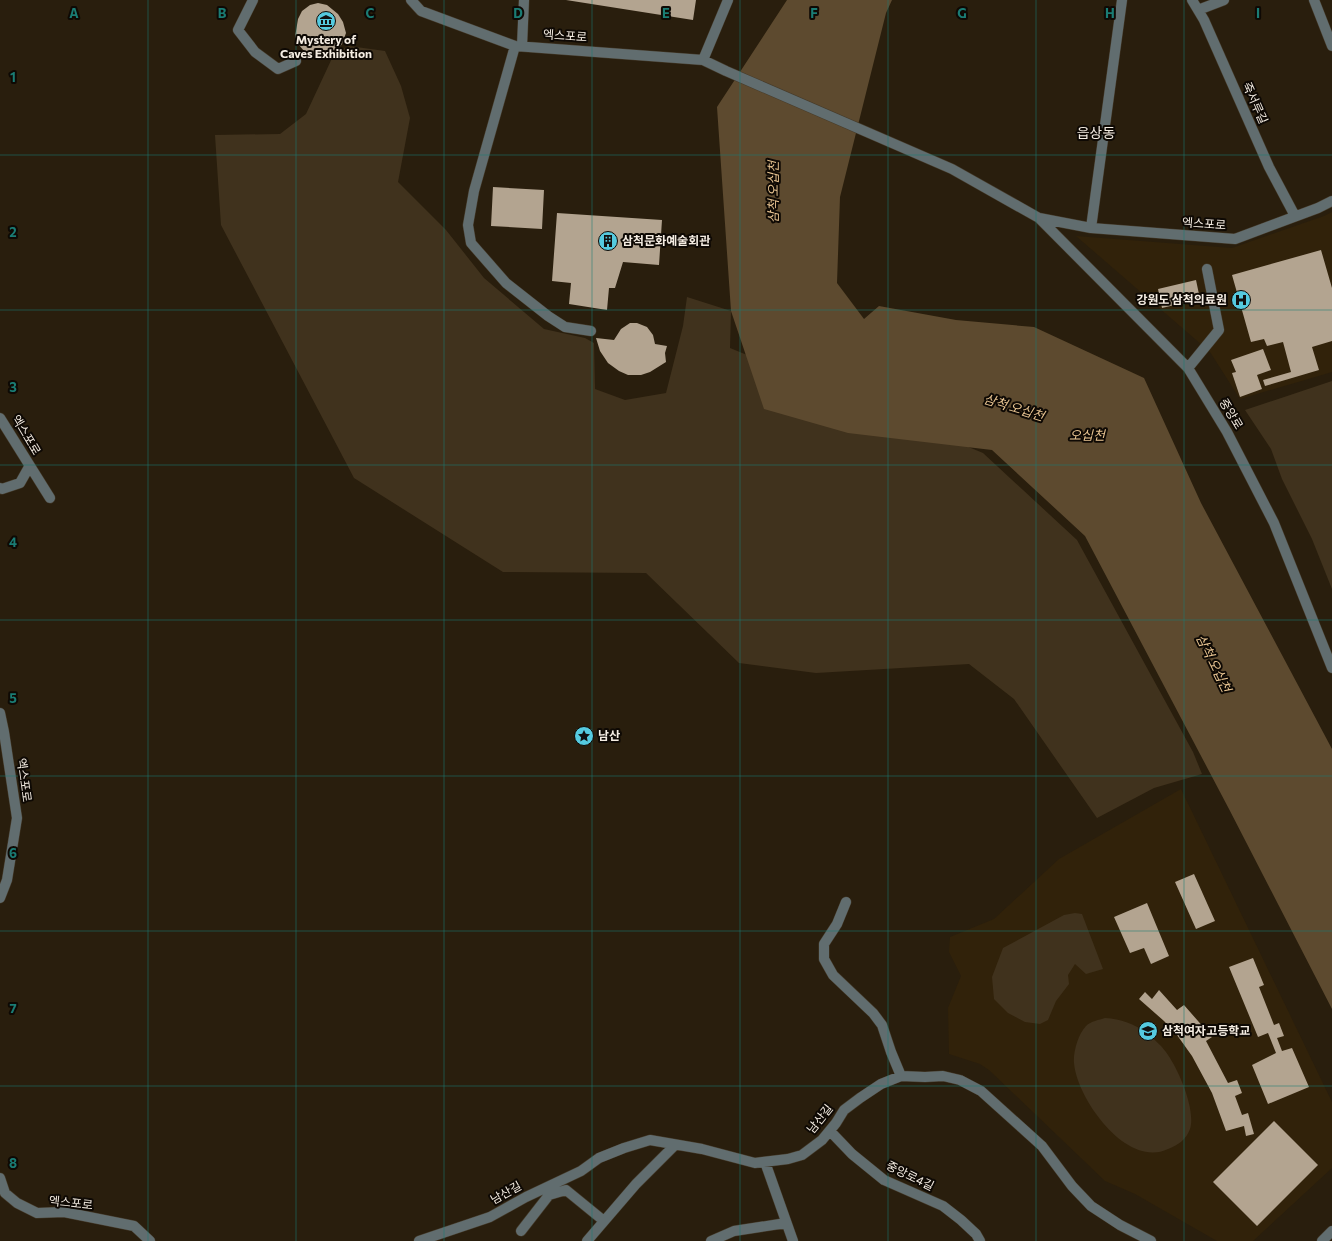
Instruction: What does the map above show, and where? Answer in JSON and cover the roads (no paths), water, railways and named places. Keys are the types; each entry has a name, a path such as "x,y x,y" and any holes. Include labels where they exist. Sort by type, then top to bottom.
{"street":[{"path":"253,0 238,30 255,52 278,69 296,61"},
{"name":"엑스포로","path":"411,0 421,11 519,46 703,60 952,169 1039,218 1091,228 1234,239 1332,201"},
{"path":"524,0 519,46 474,191 468,225 471,244 506,283 548,316 565,327 591,330"},
{"path":"703,60 728,0"},
{"path":"1091,228 1122,0"},
{"name":"죽서루길","path":"1192,0 1204,20 1269,167 1296,216"},
{"path":"1198,10 1224,0"},
{"path":"1314,0 1332,46"},
{"name":"중앙로","path":"1039,218 1188,368 1227,432 1274,523 1332,668"},
{"path":"1188,368 1219,330 1207,269"},
{"name":"엑스포로","path":"0,418 50,498"},
{"name":"엑스포로","path":"0,488 2,489 20,483 30,466"},
{"name":"엑스포로","path":"0,713 17,818 7,880 0,898"},
{"path":"846,902 837,924 824,944 824,959 833,975 872,1013 882,1026 901,1076"},
{"name":"남산길","path":"419,1241 490,1217 526,1196 550,1190 599,1158 650,1140 702,1150 755,1163 788,1159 802,1155 822,1140 844,1110 881,1084 901,1076 943,1076 960,1080 981,1092 1042,1146 1072,1186 1091,1206 1120,1225 1151,1241"},
{"name":"중앙로4길","path":"830,1131 852,1154 884,1180 944,1206 962,1220 976,1234 980,1241"},
{"path":"588,1241 636,1184 675,1145"},
{"path":"764,1162 793,1241"},
{"name":"엑스포로","path":"0,1178 5,1193 17,1203 37,1213 64,1212 134,1226 150,1241"},
{"path":"521,1231 550,1190 566,1190 604,1221"},
{"path":"711,1241 734,1231 786,1223"},
{"path":"1322,1241 1332,1231"}],"water":[{"name":"오십천","path":"787,0 892,0 886,13 840,197 837,283 864,319 879,306 956,320 1034,327 1144,378 1201,503 1332,749 1332,1009 1229,809 1085,536 992,450 848,433 764,409 731,311 717,107"}],"place":[{"name":"Mystery of Caves Exhibition","path":"326,21"},
{"name":"삼척문화예술회관","path":"608,241"},
{"name":"강원도 삼척의료원","path":"1241,300"},
{"name":"남산","path":"584,736"},
{"name":"삼척여자고등학교","path":"1148,1031"}],"district":[{"name":"읍상동","path":"1096,133"}],"water label":[{"name":"삼척 오십천","path":"773,192"},
{"name":"삼척 오십천","path":"1014,407"},
{"name":"삼척 오십천","path":"1214,663"}]}
